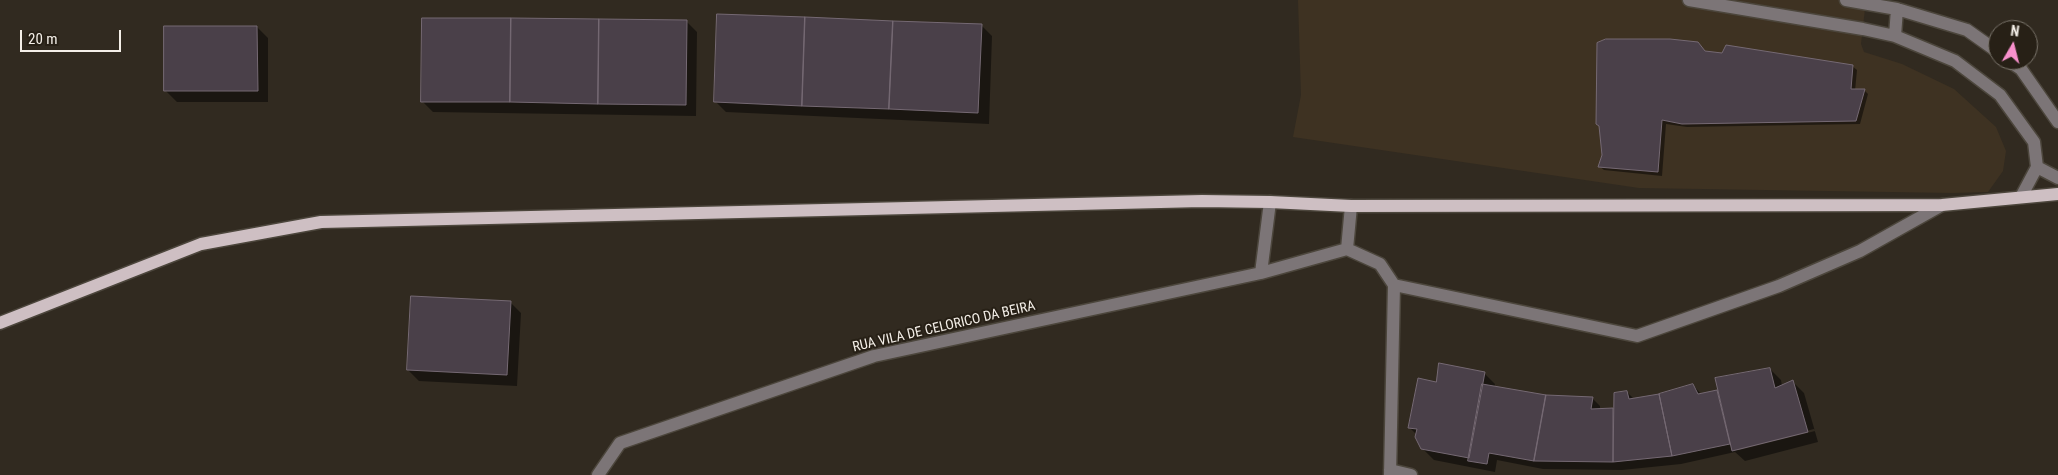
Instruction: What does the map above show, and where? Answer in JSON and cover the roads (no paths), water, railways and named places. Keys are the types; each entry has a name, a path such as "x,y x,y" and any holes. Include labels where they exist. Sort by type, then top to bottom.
{"main road":[{"path":"0,323 201,244 321,222 1202,201 1351,206 1942,205 2058,194"}],"street":[{"path":"1689,0 1895,36 1955,60 2000,95 2034,142 2037,167 2021,197"},
{"path":"1846,0 1897,9 1967,30 1988,45"},
{"path":"1895,36 1897,9"},
{"path":"2022,70 2058,122"},
{"path":"2037,167 2058,178"},
{"path":"1261,273 1270,202"},
{"path":"1394,285 1637,336 1779,286 1860,251 1942,205"},
{"path":"1351,206 1347,249 1380,264 1394,285 1390,473 1411,475"},
{"name":"RUA VILA DE CELORICO DA BEIRA","path":"598,475 620,442 874,356 1261,273 1347,249"}]}
